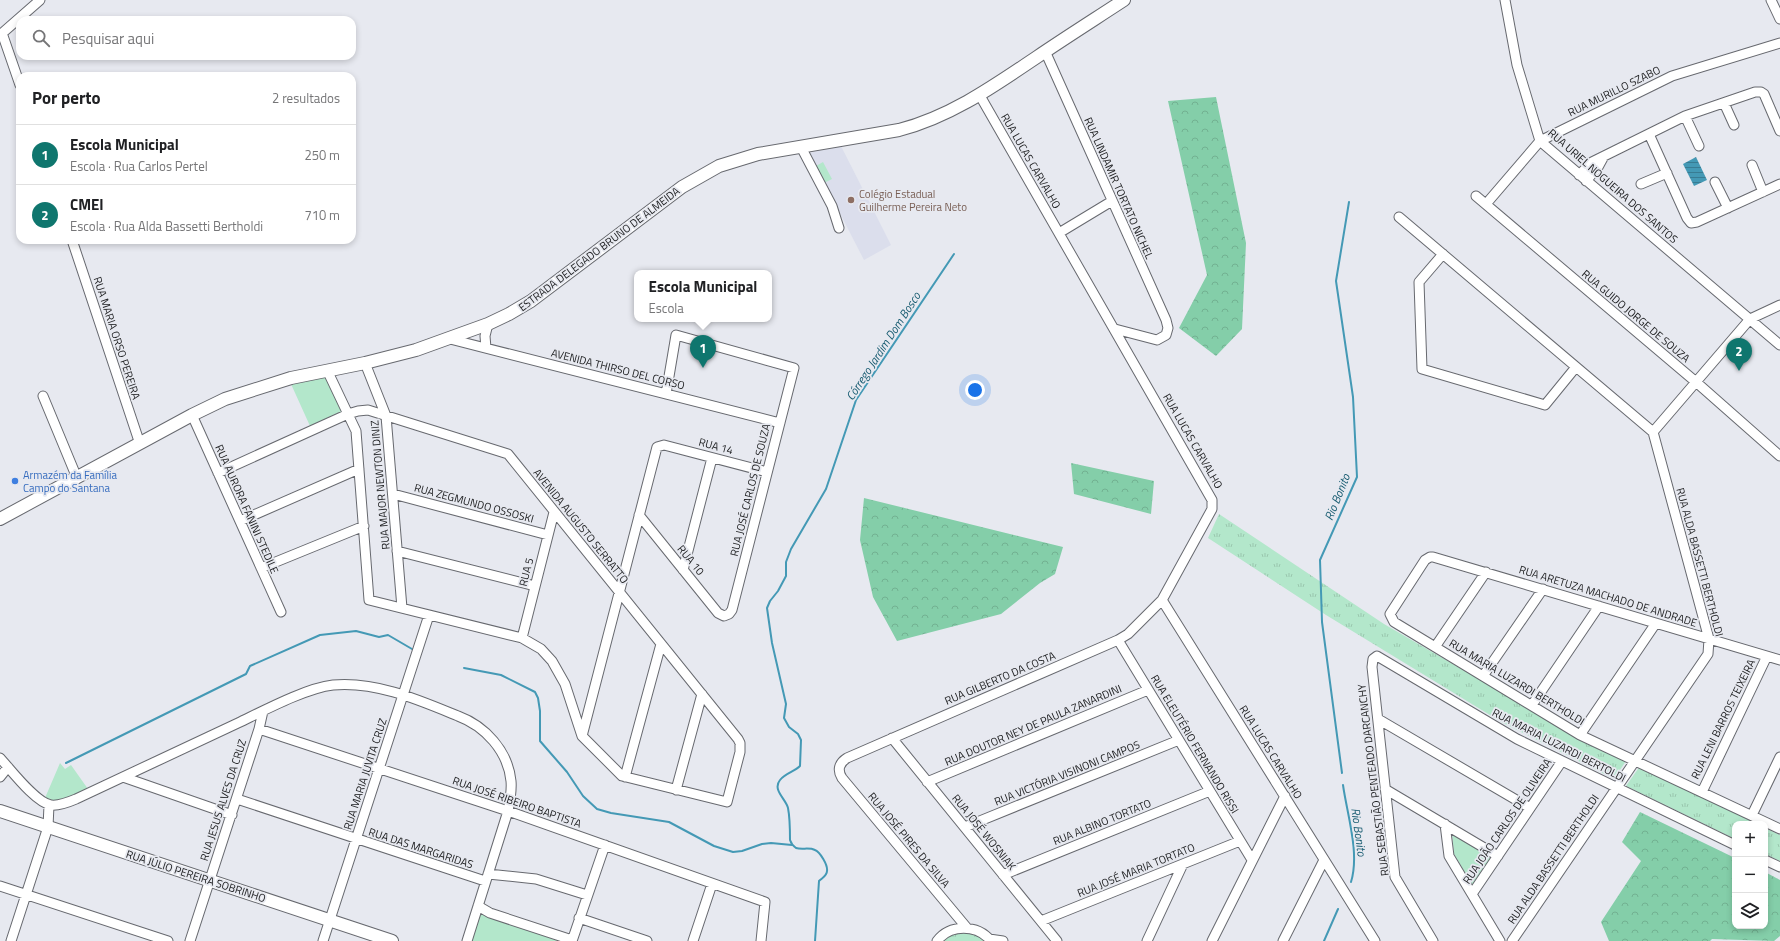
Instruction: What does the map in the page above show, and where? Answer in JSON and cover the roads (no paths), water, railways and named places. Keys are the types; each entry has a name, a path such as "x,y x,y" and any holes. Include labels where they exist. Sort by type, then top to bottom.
{"main road":[{"name":"ESTRADA DELEGADO BRUNO DE ALMEIDA","path":"0,519 192,415 247,391 291,378 398,355 450,339 509,314 531,301 694,179 719,166 745,157 913,127 940,116 979,94 1124,0"},
{"name":"RUA JÚLIO PEREIRA SOBRINHO","path":"0,811 392,941"}],"street":[{"path":"22,16 40,0"},
{"name":"RUA URIEL NOGUEIRA DOS SANTOS","path":"1505,0 1516,65 1540,141 1780,345"},
{"path":"1771,0 1780,19"},
{"path":"16,21 1,34 16,74"},
{"name":"RUA MURILLO SZABO","path":"1486,204 1540,141 1672,76 1780,42"},
{"name":"RUA LINDAMIR TORTATO NICHEL","path":"1045,51 1166,320 1168,328 1166,335 1160,339 1152,340 1115,330"},
{"path":"1583,178 1590,163 1604,156 1685,116 1755,92 1761,92 1780,131"},
{"name":"RUA LUCAS CARVALHO","path":"979,94 1212,500 1212,509 1162,600 1375,941"},
{"path":"1724,102 1734,126"},
{"path":"1685,116 1699,146"},
{"path":"1649,134 1687,218 1691,223 1697,222 1780,184"},
{"path":"801,147 832,206 839,228"},
{"path":"1752,165 1764,192"},
{"path":"1641,184 1667,173"},
{"path":"1715,182 1728,208"},
{"name":"RUA GUIDO JORGE DE SOUZA","path":"1476,196 1696,382 1780,456"},
{"path":"1059,233 1112,201"},
{"path":"1399,217 1653,432 1750,320 1780,305"},
{"name":"RUA MARIA ORSO PEREIRA","path":"73,244 140,444"},
{"path":"1443,254 1419,282 1422,369 1545,405 1576,367"},
{"path":"486,348 485,336 488,324"},
{"name":"RUA JOSÉ CARLOS DE SOUZA","path":"666,394 676,335 794,368 732,610 727,616"},
{"name":"AVENIDA THIRSO DEL CORSO","path":"450,339 780,423"},
{"name":"RUA MAJOR NEWTON DINIZ","path":"327,370 356,432 369,600 402,608 386,416 365,363"},
{"path":"43,396 77,478"},
{"name":"AVENIDA AUGUSTO SERRATTO","path":"218,473 348,414 362,410 508,454 740,743 740,752 727,802 676,790"},
{"name":"RUA AURORA FANINI STEDILE","path":"192,415 281,612"},
{"name":"RUA ALDA BASSETTI BERTHOLDI","path":"1512,941 1708,654 1709,639 1653,432"},
{"name":"RUA 14","path":"639,515 656,449 659,445 664,445 767,472"},
{"path":"684,570 712,458"},
{"path":"240,521 359,469"},
{"name":"RUA ZEGMUNDO OSSOSKI","path":"393,494 548,535"},
{"name":"RUA 5","path":"522,638 554,512"},
{"path":"582,736 639,515"},
{"name":"RUA 10","path":"639,515 718,613 727,616"},
{"path":"261,568 364,526"},
{"path":"397,551 535,586"},
{"name":"RUA ARETUZA MACHADO DE ANDRADE","path":"1390,617 1390,611 1425,560 1430,557 1486,572 1780,660"},
{"path":"1435,646 1486,572"},
{"path":"1483,676 1543,589"},
{"name":"RUA GILBERTO DA COSTA","path":"839,766 847,758 1118,640 1128,634 1162,600"},
{"path":"1532,705 1599,606"},
{"path":"402,608 522,638 541,649 557,667 565,684 582,736 619,773 625,777 676,790 702,694"},
{"name":"RUA MARIA JUVITA CRUZ","path":"323,941 429,615"},
{"name":"RUA MARIA LUZARDI BERTHOLDI","path":"1390,617 1394,622 1580,735 1635,760"},
{"path":"1580,735 1656,623"},
{"name":"RUA ELEUTÉRIO FERNANDO RISSI","path":"1118,640 1252,860"},
{"path":"625,777 660,644"},
{"name":"RUA MARIA LUZARDI BERTOLDI","path":"1377,656 1500,729 1616,788 1732,844"},
{"name":"RUA SEBASTIÃO PENTEADO DARCANCHY","path":"1377,656 1373,659 1372,663 1395,877 1433,941"},
{"name":"RUA LENI BARROS TEIXEIRA","path":"1702,792 1767,656"},
{"path":"0,758 36,796 49,805 54,805 68,802 263,711 316,689 333,685 358,686 403,695 471,721 490,736 502,755 509,772 511,789 508,811 466,941"},
{"name":"RUA DOUTOR NEY DE PAULA ZANARDINI","path":"927,782 1148,690"},
{"name":"RUA JESUS ALVES DA CRUZ","path":"190,941 232,815 259,729 263,711"},
{"path":"1378,720 1530,808"},
{"name":"RUA JOSÉ RIBEIRO BAPTISTA","path":"259,729 508,811 765,902 761,941"},
{"name":"RUA JOSÉ WOSNIAK","path":"892,738 1057,941"},
{"name":"RUA VICTÓRIA VISINONI CAMPOS","path":"965,828 1179,740"},
{"path":"1752,815 1780,757"},
{"name":"RUA MARIA LUZARDI BERTOLDI","path":"1635,760 1780,829"},
{"name":"RUA JOÃO CARLOS DE OLIVEIRA","path":"1472,894 1562,761"},
{"name":"RUA JOSÉ PIRES DA SILVA","path":"839,766 840,775 842,778 967,928"},
{"path":"0,777 8,767"},
{"path":"123,777 232,815"},
{"path":"1386,789 1498,856"},
{"name":"RUA ALBINO TORTATO","path":"1003,875 1210,791"},
{"path":"1212,941 1284,796"},
{"name":"RUA DAS MARGARIDAS","path":"237,799 356,840 486,878 536,879 588,895"},
{"path":"11,941 48,827 49,805"},
{"path":"1445,824 1449,856 1500,941"},
{"name":"RUA JOSÉ MARIA TORTATO","path":"1041,921 1240,841"},
{"path":"478,906 490,913 572,941 605,845"},
{"path":"1283,941 1324,860"},
{"path":"1768,861 1780,867"},
{"path":"1146,941 1182,864"},
{"path":"693,941 712,884"},
{"path":"0,886 168,941"},
{"path":"580,918 647,941"},
{"path":"937,941 947,932 957,928 975,930 990,940 1003,941"}],"water":[{"path":"1696,157 1707,180 1694,186 1683,164"}],"waterway":[{"name":"Rio Bonito","path":"1342,773 1322,622 1320,560 1357,477 1353,397 1336,281 1349,202"},
{"name":"Córrego Jardim Dom Bosco","path":"815,941 819,881 827,873 827,868 817,851 796,848 790,840 790,820 788,808 778,791 778,784 780,780 800,766 801,740 798,734 789,727 784,718 786,704 772,643 767,608 786,576 786,562 791,549 826,489 856,400 954,254"},
{"path":"66,763 246,674 250,666 320,635 356,631 379,637 388,635 412,649"},
{"path":"464,668 501,675 535,692 538,698 540,711 540,741 567,772 583,796 597,809 611,813 669,822 714,846 733,852 742,851 762,844 771,843 792,845"},
{"name":"Rio Bonito","path":"1343,785 1353,846 1354,859 1351,882"},
{"name":"Rio Bonito","path":"1324,941 1338,909"}],"place":[{"name":"Colégio Estadual Guilherme Pereira Neto","path":"851,200"},
{"name":"Escola Municipal","path":"703,368"},
{"name":"CMEI","path":"1739,371"},
{"name":"Armazém da Família Campo do Santana","path":"15,481"}]}
